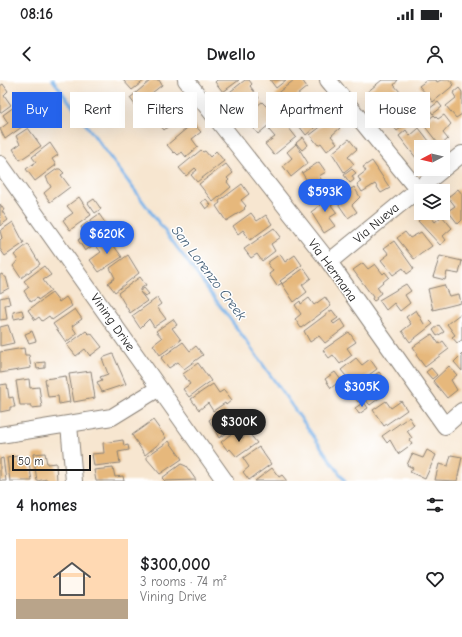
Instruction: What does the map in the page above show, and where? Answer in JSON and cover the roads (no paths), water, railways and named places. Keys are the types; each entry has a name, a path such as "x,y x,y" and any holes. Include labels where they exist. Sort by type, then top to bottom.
{"street":[{"name":"Via Hermana","path":"186,80 328,262 445,426 462,411"},
{"path":"328,80 414,185"},
{"name":"Via Nueva","path":"450,163 462,154"},
{"name":"Vining Drive","path":"0,164 225,481"},
{"name":"Via Nueva","path":"424,184 434,176"},
{"name":"Via Nueva","path":"328,262 414,191"},
{"path":"0,436 112,417 159,388"},
{"path":"69,425 74,481"}],"waterway":[{"name":"San Lorenzo Creek","path":"53,80 247,342 345,481"}]}
